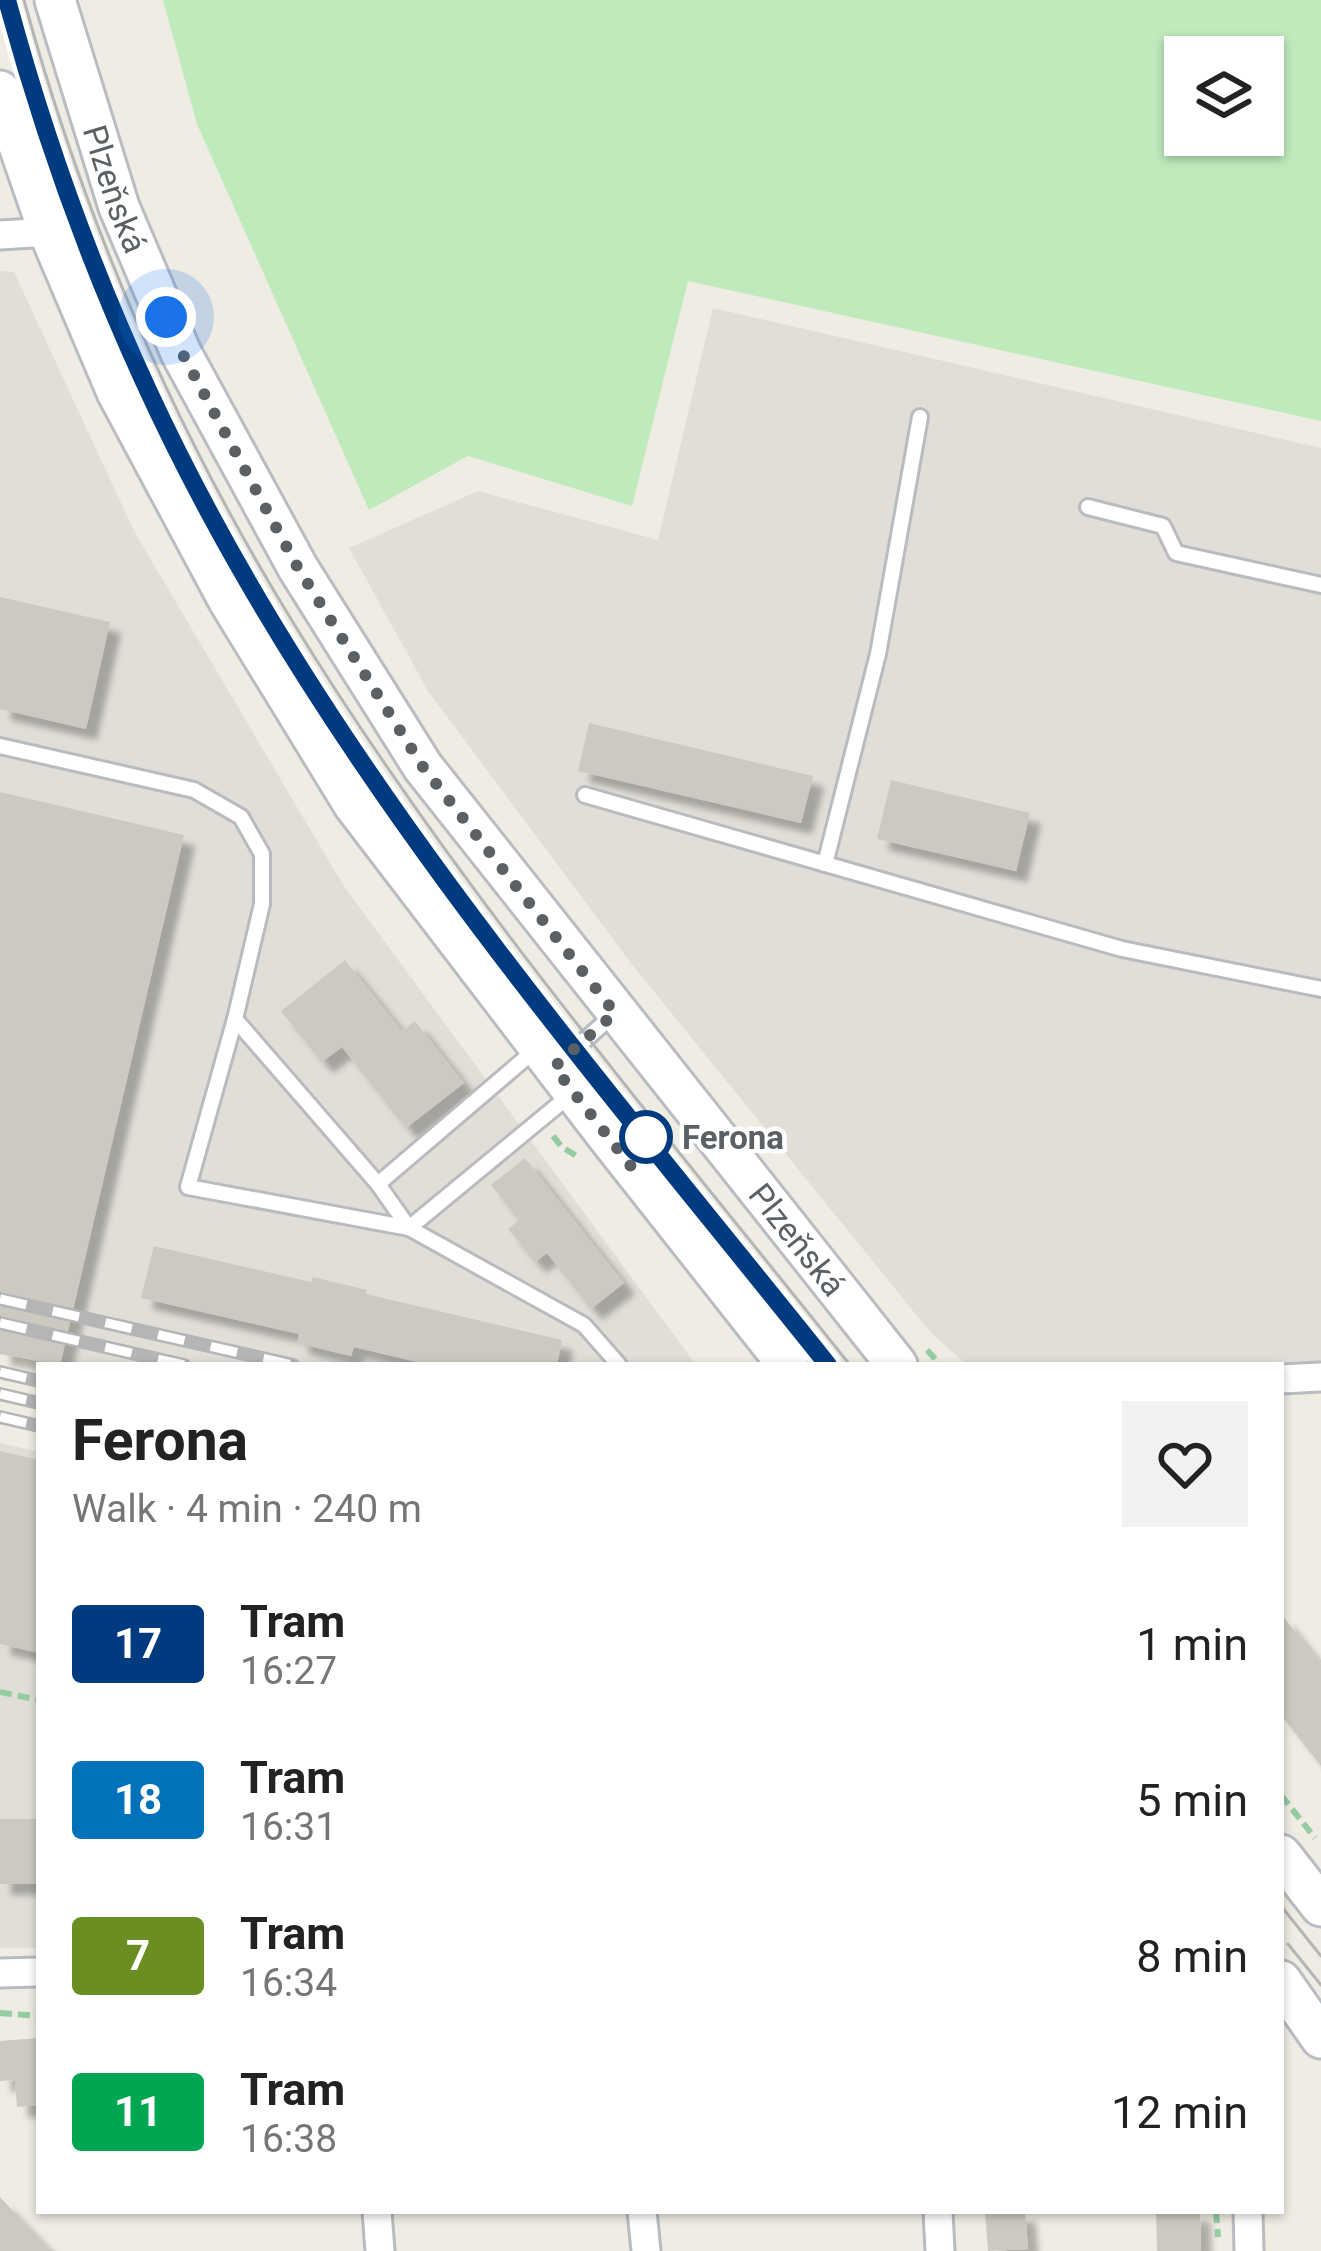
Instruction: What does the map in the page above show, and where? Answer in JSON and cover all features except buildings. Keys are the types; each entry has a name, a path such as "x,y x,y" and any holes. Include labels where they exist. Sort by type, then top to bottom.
{"main road":[{"name":"Plzeňská","path":"55,0 119,207 182,353 298,568 423,767 895,1362"},
{"path":"0,91 49,232 117,392 229,601 354,805 786,1362"},
{"path":"1284,1859 1321,1906"},
{"path":"1284,1985 1321,2038"}],"street":[{"path":"0,235 49,232"},
{"path":"1284,1379 1321,1377"},
{"path":"0,1972 36,1972"},
{"path":"377,2214 380,2251"},
{"path":"642,2214 646,2251"},
{"path":"938,2214 940,2251"},
{"path":"1248,2214 1249,2251"}],"lane":[{"path":"825,864 878,654 920,417"},
{"path":"1088,508 1163,526 1176,553 1321,585"},
{"path":"0,746 194,790 241,817 262,854 262,904 188,1187 409,1228 584,1325 616,1362"},
{"path":"586,795 1122,949 1321,989"},
{"path":"409,1228 555,1069 615,1013"},
{"path":"235,1019 409,1228"},
{"path":"377,1184 555,1069"}],"path":[{"path":"0,1692 36,1699"},
{"path":"1284,1799 1321,1846"},
{"path":"0,2013 36,2017"},
{"path":"1216,2214 1218,2251"}],"shaded area":[{"path":"0,271 14,272 134,531 343,885 694,1362 36,1362 0,1354"},
{"path":"713,308 1321,448 1321,1372 1284,1372 1284,1362 964,1362 931,1333 630,962 428,691 349,548 478,491 658,540"},
{"path":"0,1443 36,1451 36,1948 0,1948"}],"green space":[{"path":"163,0 1321,0 1321,421 688,281 632,506 468,456 369,510 197,124"}],"tram line":[{"name":"17","path":"7,0 97,275 151,398 275,627 384,793 491,940 826,1362"},
{"path":"24,0 75,163 137,322 210,476 294,624 356,721 490,910 848,1362"},
{"path":"78,223 151,398 254,590"},
{"path":"343,733 493,942"},
{"path":"571,1042 697,1201"},
{"path":"1284,1910 1321,1956"},
{"path":"1288,1944 1321,1985"}],"railway":[{"path":"0,1299 280,1362"},
{"path":"0,1323 171,1362"},
{"path":"0,1372 36,1380"},
{"path":"0,1394 36,1402"},
{"path":"0,1417 36,1425"}],"place":[{"name":"Ferona","path":"646,1137"}],"route":[{"path":"166,317 298,568 423,767 615,1013 554,1067 634,1170 646,1137"}]}
